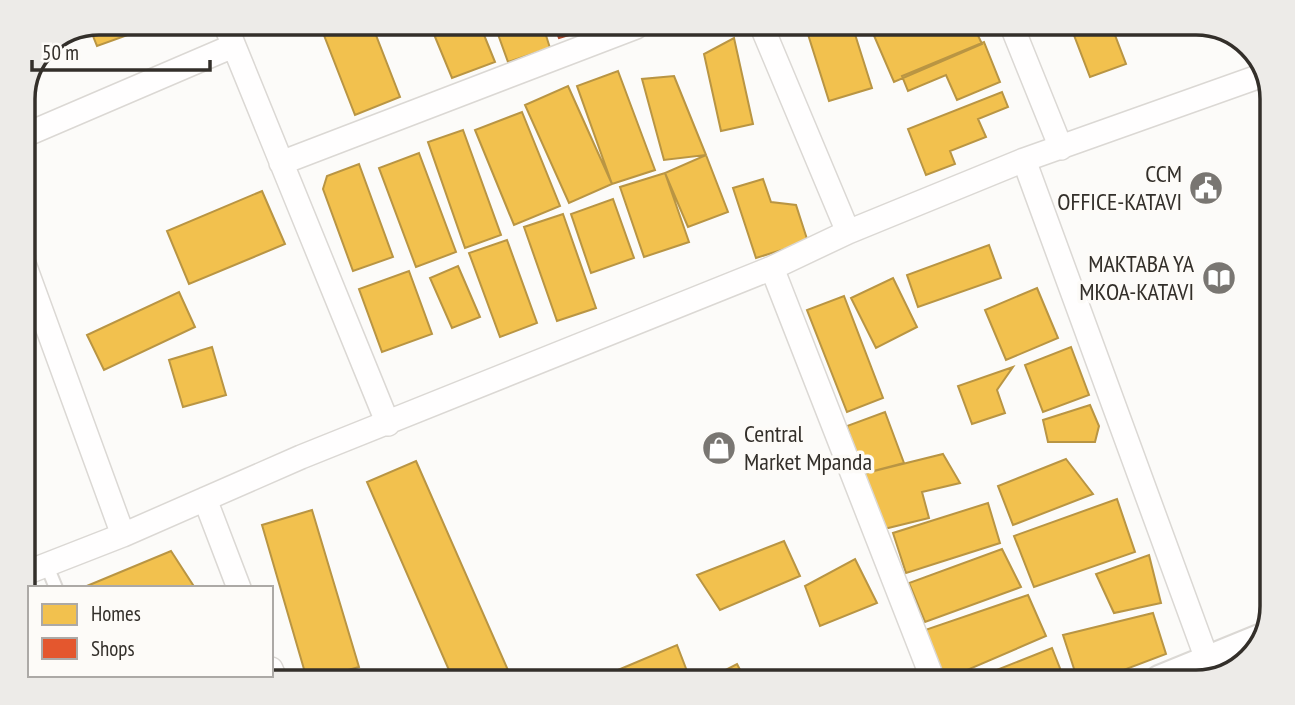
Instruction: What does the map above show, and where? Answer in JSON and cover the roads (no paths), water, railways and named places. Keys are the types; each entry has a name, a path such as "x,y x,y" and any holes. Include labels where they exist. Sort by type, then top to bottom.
{"street":[{"path":"229,35 388,424"},
{"path":"281,163 615,35"},
{"path":"765,35 848,232"},
{"path":"1015,35 1061,148"},
{"path":"35,131 233,46"},
{"path":"35,570 123,535 301,457 772,268 848,232 1024,160 1257,78"},
{"path":"1024,160 1208,662"},
{"path":"772,268 929,670"},
{"path":"35,294 123,535"},
{"path":"205,499 238,586"},
{"path":"1189,670 1244,648"}],"lane":[{"path":"47,566 55,586"}],"place":[{"name":"CCM OFFICE-KATAVI","path":"1206,188"},
{"name":"MAKTABA YA MKOA-KATAVI","path":"1219,278"},
{"name":"Central Market Mpanda","path":"719,448"}]}
